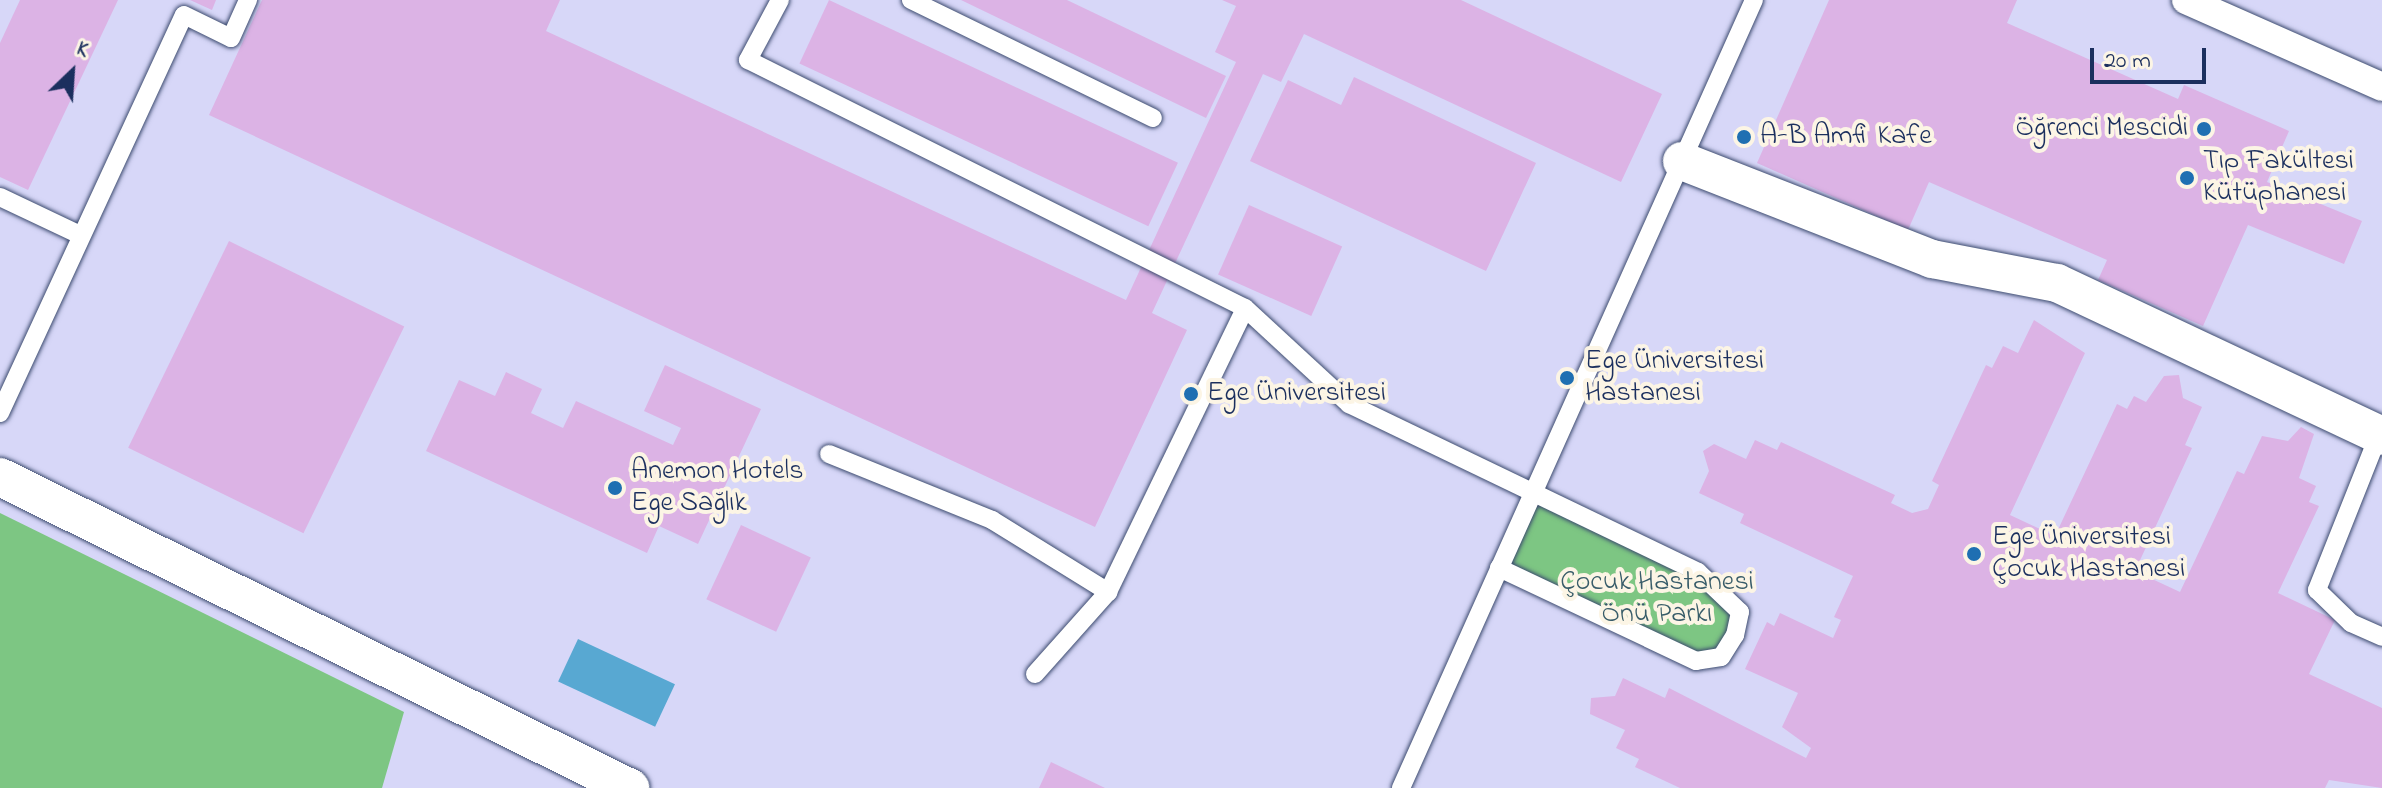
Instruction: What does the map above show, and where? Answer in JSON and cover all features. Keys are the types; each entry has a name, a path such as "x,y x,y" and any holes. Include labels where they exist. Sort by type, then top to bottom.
{"street":[{"path":"2186,0 2382,87"},
{"path":"1682,161 1932,259 2057,283 2381,432"},
{"path":"0,477 630,788"}],"lane":[{"path":"0,413 184,15 231,38 248,0"},
{"path":"780,0 748,60 1245,308 1349,404 1698,572 1740,612 1735,635 1721,657 1696,661 1668,653 1499,568"},
{"path":"911,0 1153,118"},
{"path":"1401,788 1754,0"},
{"path":"0,197 80,235"},
{"path":"1035,674 1108,592 1245,308"},
{"path":"2381,432 2317,590 2351,623 2382,637"},
{"path":"829,454 992,520 1108,592"}],"shaded area":[{"name":"Ege Üniversitesi","path":"0,0 2382,0 2382,788 0,788"}],"green space":[{"name":"Çocuk Hastanesi Önü Parkı","path":"1531,493 1698,572 1740,612 1721,657 1696,661 1499,568"},
{"path":"0,513 404,712 382,788 0,788"}],"water":[{"path":"578,639 675,684 655,727 558,682"}],"building":[{"path":"20,0 118,0 28,190 0,177 0,43"},
{"path":"190,0 216,0 212,10"},
{"path":"262,0 560,0 546,31 1126,300 1236,62 1215,52 1236,6 1222,0 1461,0 1662,94 1621,182 1304,34 1281,82 1263,74 1152,313 1187,330 1095,527 209,115"},
{"path":"829,0 1178,163 1148,226 799,63"},
{"path":"961,0 1067,0 1226,76 1206,118"},
{"path":"1829,0 2017,0 2007,23 2178,99 2184,85 2289,131 2267,182 2362,221 2344,264 2248,225 2203,326 2098,280 2107,260 1929,182 1908,230 1757,163"},
{"path":"1354,77 1536,163 1486,271 1250,161 1288,80 1341,105"},
{"path":"1249,205 1342,246 1311,316 1218,274"},
{"path":"229,241 404,326 303,533 128,448"},
{"name":"Ege Üniversitesi Çocuk Hastanesi","path":"2034,320 2085,353 2010,515 2055,536 2117,404 2127,409 2134,396 2146,402 2164,376 2179,375 2183,398 2202,407 2185,445 2192,448 2135,571 2180,592 2237,471 2244,474 2262,436 2288,441 2301,427 2314,434 2299,478 2316,486 2309,502 2319,506 2278,593 2335,620 2309,674 2382,708 2382,788 2329,780 2325,788 1680,788 1635,767 1639,759 1616,748 1625,730 1590,714 1591,698 1615,696 1623,678 1665,698 1669,688 1806,758 1811,748 1782,727 1798,693 1745,669 1767,622 1774,626 1780,613 1833,638 1841,620 1834,617 1853,576 1740,523 1744,514 1699,493 1709,471 1703,451 1714,444 1746,459 1755,440 1777,450 1781,442 1895,495 1891,503 1912,513 1928,509 1939,485 1932,481 1986,365 1992,368 2003,346 2018,353"},
{"name":"Anemon Hotels Ege Sağlık","path":"665,365 761,409 698,544 659,526 647,553 426,451 459,380 495,396 506,372 542,389 531,413 563,428 576,401 673,445 681,428 644,411"},
{"path":"741,525 811,558 776,632 706,599"},
{"path":"1051,762 1105,788 1039,788"}],"place":[{"name":"Öğrenci Mescidi","path":"2204,129"},
{"name":"A-B Amfi Kafe","path":"1744,137"},
{"name":"Tıp Fakültesi Kütüphanesi","path":"2187,178"},
{"name":"Ege Üniversitesi Hastanesi","path":"1567,378"},
{"name":"Ege Üniversitesi","path":"1191,394"},
{"name":"Anemon Hotels Ege Sağlık","path":"615,488"},
{"name":"Ege Üniversitesi Çocuk Hastanesi","path":"1974,554"}]}
